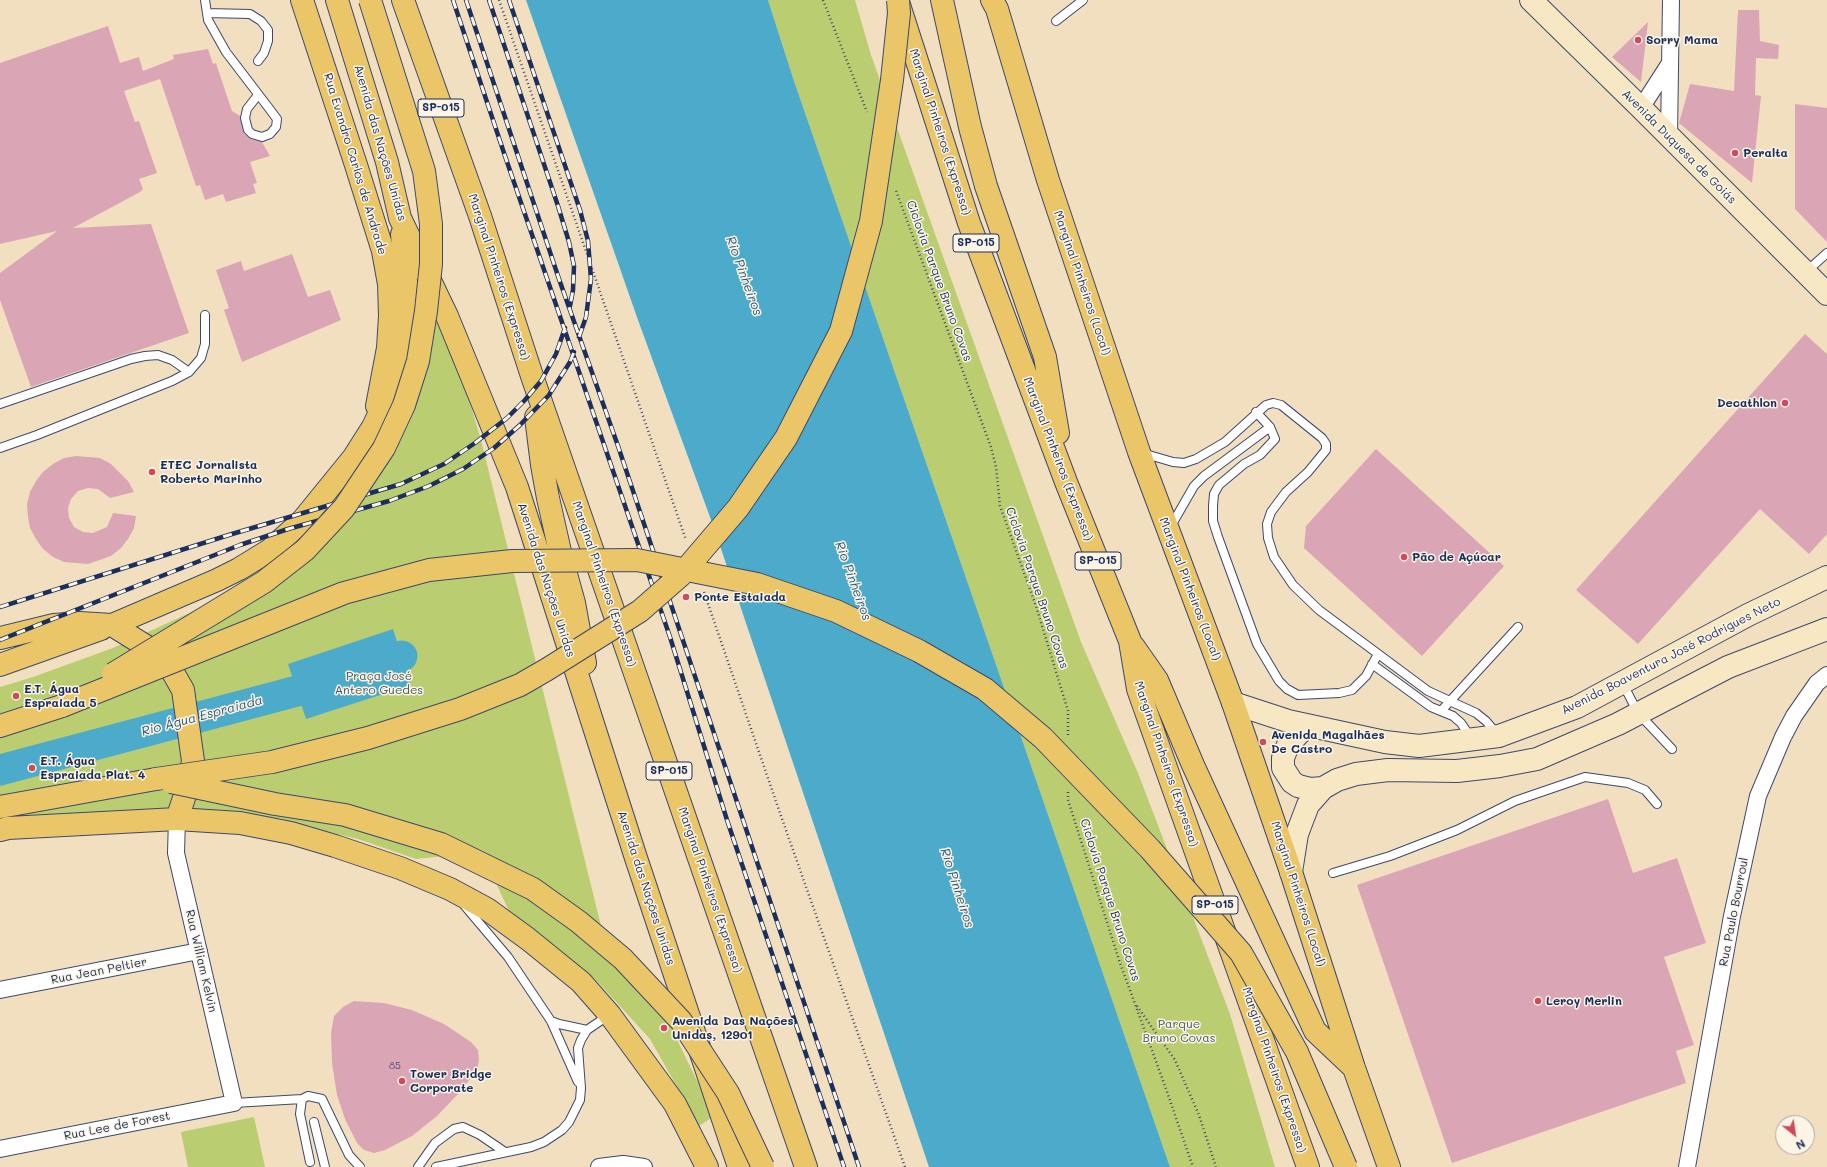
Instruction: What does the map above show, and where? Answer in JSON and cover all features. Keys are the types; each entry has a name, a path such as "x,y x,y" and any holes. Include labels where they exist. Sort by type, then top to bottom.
{"main road":[{"name":"Rua Evandro Carlos de Andrade","path":"302,0 374,220 383,251 389,284 390,316 388,348 373,427"},
{"name":"Avenida das Nações Unidas","path":"336,0 387,162 400,218 447,316 517,487 604,758 739,1167"},
{"path":"62,706 264,582 305,550 344,508 384,448 404,405 418,361 426,311 431,264 431,224 424,171 370,0"},
{"name":"Marginal Pinheiros (Expressa)","path":"403,0 480,216 532,376 806,1167"},
{"path":"0,807 156,778 272,762 368,738 460,709 520,685 546,670 640,611 680,576 738,508 786,438 842,331 871,221 892,80 899,13 898,0"},
{"name":"Marginal Pinheiros (Expressa)","path":"898,0 969,223 1066,482 1130,641 1138,689 1308,1167"},
{"path":"942,0 968,119 986,186 1045,356 1066,482"},
{"name":"Marginal Pinheiros (Local)","path":"995,3 1048,180 1139,452 1233,703 1291,872 1354,1068 1389,1167"},
{"path":"0,665 112,625 217,580 239,569 270,550 302,521 354,458 373,427 389,393 401,360 407,325 407,294 400,218"},
{"path":"532,376 542,465 561,556 574,604 604,758"},
{"path":"0,726 62,706 344,593 429,570 512,561 637,560 757,584 836,610 919,651 985,689 1043,738 1150,849 1241,953 1297,1052 1346,1167"},
{"path":"0,638 54,625 80,623 112,625 157,653 171,669 183,690 193,762 188,786 177,819"},
{"path":"1130,641 1157,680 1197,772 1315,1031 1354,1068"},
{"path":"156,778 275,804 345,815 441,844 533,889 579,922 623,959 681,1021 728,1093 763,1167"},
{"path":"3,830 177,819 240,823 291,833 335,846 393,865 450,889 487,909 528,938 580,982 610,1015 675,1104 702,1163"}],"street":[{"name":"Avenida Duquesa de Goiás","path":"1531,0 1827,294"},
{"path":"1669,137 1671,0"},
{"path":"1641,108 1670,64"},
{"name":"Avenida Boaventura José Rodrigues Neto","path":"1233,703 1270,716 1385,742 1418,746 1499,736 1577,707 1748,615 1827,577"},
{"path":"1291,872 1297,834 1304,813 1315,796 1323,788 1337,780 1356,774 1388,770 1457,772 1537,759 1618,724 1728,667 1827,629"},
{"name":"Rua Paulo Bourroul","path":"1687,1167 1732,916 1758,796 1794,716 1817,683 1827,675"},
{"path":"1307,725 1288,745 1283,758 1283,768 1292,782 1298,786 1310,789 1323,788"},
{"name":"Rua William Kelvin","path":"177,819 176,853 234,1103"},
{"name":"Rua Jean Peltier","path":"0,990 198,951"},
{"name":"Rua Lee de Forest","path":"0,1149 234,1103"},
{"path":"599,1167 623,1164 644,1167"}],"lane":[{"path":"205,0 208,20 226,52 277,119 276,127 270,134 262,137 252,134 248,130 245,118 247,109 258,95"},
{"path":"1056,21 1083,0"},
{"path":"207,12 250,14 261,21 268,30 268,41 264,53 258,61"},
{"path":"1805,273 1827,253"},
{"path":"0,448 172,382 189,372 201,358 205,344 206,315"},
{"path":"0,404 131,359 145,356 158,356 172,360 189,372"},
{"path":"1139,452 1173,462 1184,463 1196,459 1225,442 1256,412 1266,405 1273,403 1281,405 1326,444 1326,450 1308,472 1286,492 1271,512 1267,524 1268,538 1274,557 1293,585 1319,610 1428,691 1476,713 1486,721 1499,736"},
{"path":"1256,412 1270,427 1275,439 1260,455 1244,464 1219,486 1214,494 1213,521 1257,644 1280,681 1287,689 1298,696 1339,693 1352,690 1366,676 1378,654"},
{"path":"1168,530 1194,486 1204,476 1270,427"},
{"path":"1441,711 1518,627"},
{"path":"1372,664 1431,707 1453,716 1461,723 1472,740"},
{"path":"1623,683 1638,713 1672,750"},
{"path":"1333,873 1390,856 1457,830 1515,801 1585,777 1628,783 1645,790 1658,804"},
{"path":"450,889 508,957 551,1021 581,1088"},
{"path":"436,1167 520,1150 544,1142 562,1130 574,1113 580,1100 581,1088 578,1048 581,1040 587,1030 610,1015"},
{"path":"551,1021 587,1030"},
{"path":"234,1103 302,1099 308,1096 322,1099 349,1155 360,1167"},
{"path":"302,1099 300,1114 310,1162"},
{"path":"314,1122 325,1167"},
{"path":"418,1167 435,1143 454,1129 463,1127 480,1135 505,1152"}],"path":[{"path":"823,0 868,114"},
{"name":"Ciclovia Parque Bruno Covas","path":"894,187 991,447 996,467 1000,506 1036,606 1068,711 1068,741"},
{"name":"Ciclovia Parque Bruno Covas","path":"1068,785 1068,800 1120,963 1193,1167"},
{"path":"1135,1002 1175,1060 1199,1115 1216,1167"}],"green space":[{"name":"Parque Bruno Covas","path":"768,0 855,0 871,55 1081,642 1138,773 1230,1014 1275,1167 1170,1167 794,81"},
{"name":"Praça José Antero Guedes","path":"434,319 446,323 481,440 608,954 669,1023 714,1116 699,1126 650,1039 596,980 509,911 496,883 446,856 416,859 358,839 301,825 240,815 0,840 0,687 33,677 113,648 224,597 288,554 360,479"},
{"path":"254,1117 265,1167 188,1167 181,1132"}],"water":[{"name":"Rio Pinheiros","path":"526,0 768,0 794,81 1170,1167 929,1167 714,528 638,320"},
{"path":"393,629 411,685 306,719 288,664"}],"building":[{"name":"Peralta","path":"1738,10 1759,10 1760,41 1779,45 1778,59 1756,58 1755,95 1761,96 1752,183 1679,123 1690,84 1734,91"},
{"name":"Sorry Mama","path":"1648,22 1641,82 1612,57"},
{"path":"108,26 120,63 139,57 143,71 174,59 173,55 208,49 213,64 216,63 232,111 240,116 244,134 250,139 262,142 270,156 250,162 257,183 253,184 256,193 226,202 223,194 205,200 200,185 196,186 160,79 124,91 135,122 139,121 157,173 139,179 143,189 140,192 73,228 151,224 189,333 31,387 0,300 0,273 57,231 0,244 0,63"},
{"path":"1795,104 1827,108 1827,242 1795,209"},
{"path":"292,254 308,297 330,290 341,320 242,362 224,310 229,308 216,270 241,261 244,271"},
{"path":"1805,334 1827,354 1827,534 1809,554 1760,509 1638,644 1576,590"},
{"name":"Pão de Açúcar","path":"1376,449 1504,566 1422,656 1304,548 1306,526"},
{"path":"76,456 100,458 111,464 128,481 134,492 110,498 98,489 88,488 78,491 71,499 68,508 69,518 74,527 83,532 93,533 107,527 113,513 136,516 134,528 121,548 111,556 88,564 64,562 53,557 43,549 36,539 30,528 28,517 27,504 30,492 43,472 64,458"},
{"name":"Leroy Merlin","path":"1608,799 1633,873 1677,858 1706,943 1664,957 1694,1045 1676,1051 1686,1083 1452,1163 1357,885"},
{"name":"Tower Bridge Corporate","path":"354,1001 384,1003 412,1010 444,1024 471,1042 478,1050 479,1060 477,1070 460,1092 437,1116 412,1136 385,1150 374,1153 364,1150 357,1143 345,1119 337,1095 332,1063 331,1033 334,1016 343,1007"}],"waterway":[{"name":"Rio Água Espraiada","path":"0,770 297,691 402,656"}],"railway":[{"path":"453,0 670,637 727,820 844,1167"},
{"path":"466,0 559,279 618,446 859,1167"},
{"path":"489,0 569,242 574,266 573,290 570,306"},
{"path":"509,0 580,210 588,241 591,279 586,317 579,337"},
{"path":"0,607 232,534 401,484 444,464 475,443 507,418 525,400 541,381 556,354 565,328"},
{"path":"0,640 240,545 288,529 389,501 429,486 463,469 494,448 520,425 549,395 570,362 574,352"}],"place":[{"name":"Sorry Mama","path":"1638,40"},
{"name":"Peralta","path":"1735,153"},
{"name":"Decathlon","path":"1785,403"},
{"name":"ETEC Jornalista Roberto Marinho","path":"152,472"},
{"name":"Pão de Açúcar","path":"1404,557"},
{"name":"Ponte Estaiada","path":"686,597"},
{"name":"E.T. Água Espraiada 5","path":"16,696"},
{"name":"Avenida Magalhães De Castro","path":"1263,742"},
{"name":"E.T. Água Espraiada Plat. 4","path":"32,768"},
{"name":"Leroy Merlin","path":"1538,1001"},
{"name":"Avenida Das Nações Unidas, 12901","path":"664,1028"},
{"name":"Tower Bridge Corporate","path":"402,1081"}]}
